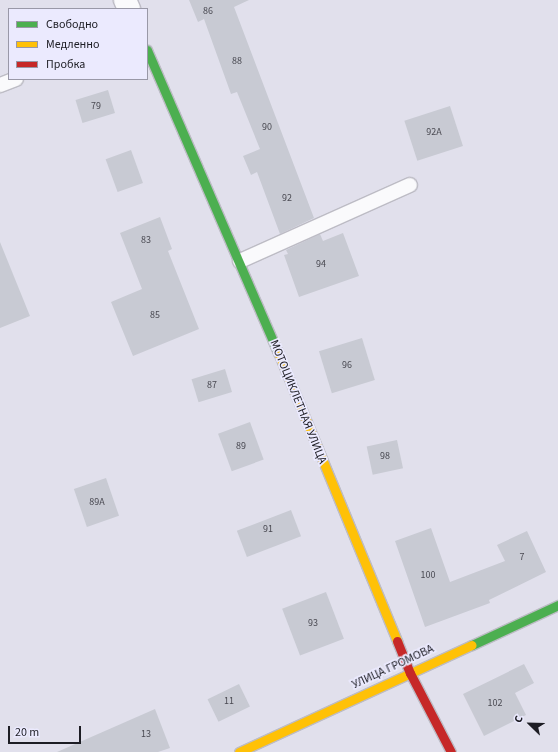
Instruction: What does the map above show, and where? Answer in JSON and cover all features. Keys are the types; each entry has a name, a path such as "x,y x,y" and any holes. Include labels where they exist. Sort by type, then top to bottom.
{"street":[{"name":"МОТОЦИКЛЕТНАЯ УЛИЦА","path":"148,52 240,261 410,673 451,752"},
{"name":"УЛИЦА ГРОМОВА","path":"239,752 558,604"}],"lane":[{"path":"0,85 13,80"},
{"path":"240,261 410,185"}],"building":[{"path":"189,0 249,0 234,7 314,218 280,234 257,172 251,175 243,156 260,149 237,92 231,94 204,19 198,22"},
{"path":"108,90 115,113 83,123 75,100"},
{"path":"450,106 463,146 417,161 404,121"},
{"path":"131,150 143,183 118,192 106,159"},
{"path":"160,217 172,249 168,251 199,329 133,356 111,302 142,289 120,233"},
{"path":"343,233 359,276 299,297 284,255 288,254 286,250 320,234 323,241"},
{"path":"0,242 30,316 0,328"},
{"path":"362,338 375,380 332,393 319,351"},
{"path":"225,369 232,392 199,402 192,379"},
{"path":"250,422 264,460 232,471 218,434"},
{"path":"397,440 403,468 373,475 367,446"},
{"path":"106,478 119,516 87,527 74,489"},
{"path":"291,510 301,536 247,557 237,531"},
{"path":"431,528 450,582 505,561 497,545 527,531 546,572 489,600 490,603 425,627 395,541"},
{"path":"326,592 344,639 300,656 282,609"},
{"path":"524,664 534,683 515,693 526,715 484,736 463,694"},
{"path":"239,684 250,706 219,722 208,699"},
{"path":"155,709 170,748 158,752 57,752"}],"traffic: fast":[{"path":"148,52 278,352"},
{"path":"472,645 558,605"}],"traffic: slow":[{"path":"278,352 397,641"},
{"path":"239,752 472,645"}],"traffic: jam":[{"path":"397,641 410,673 451,752"}]}
